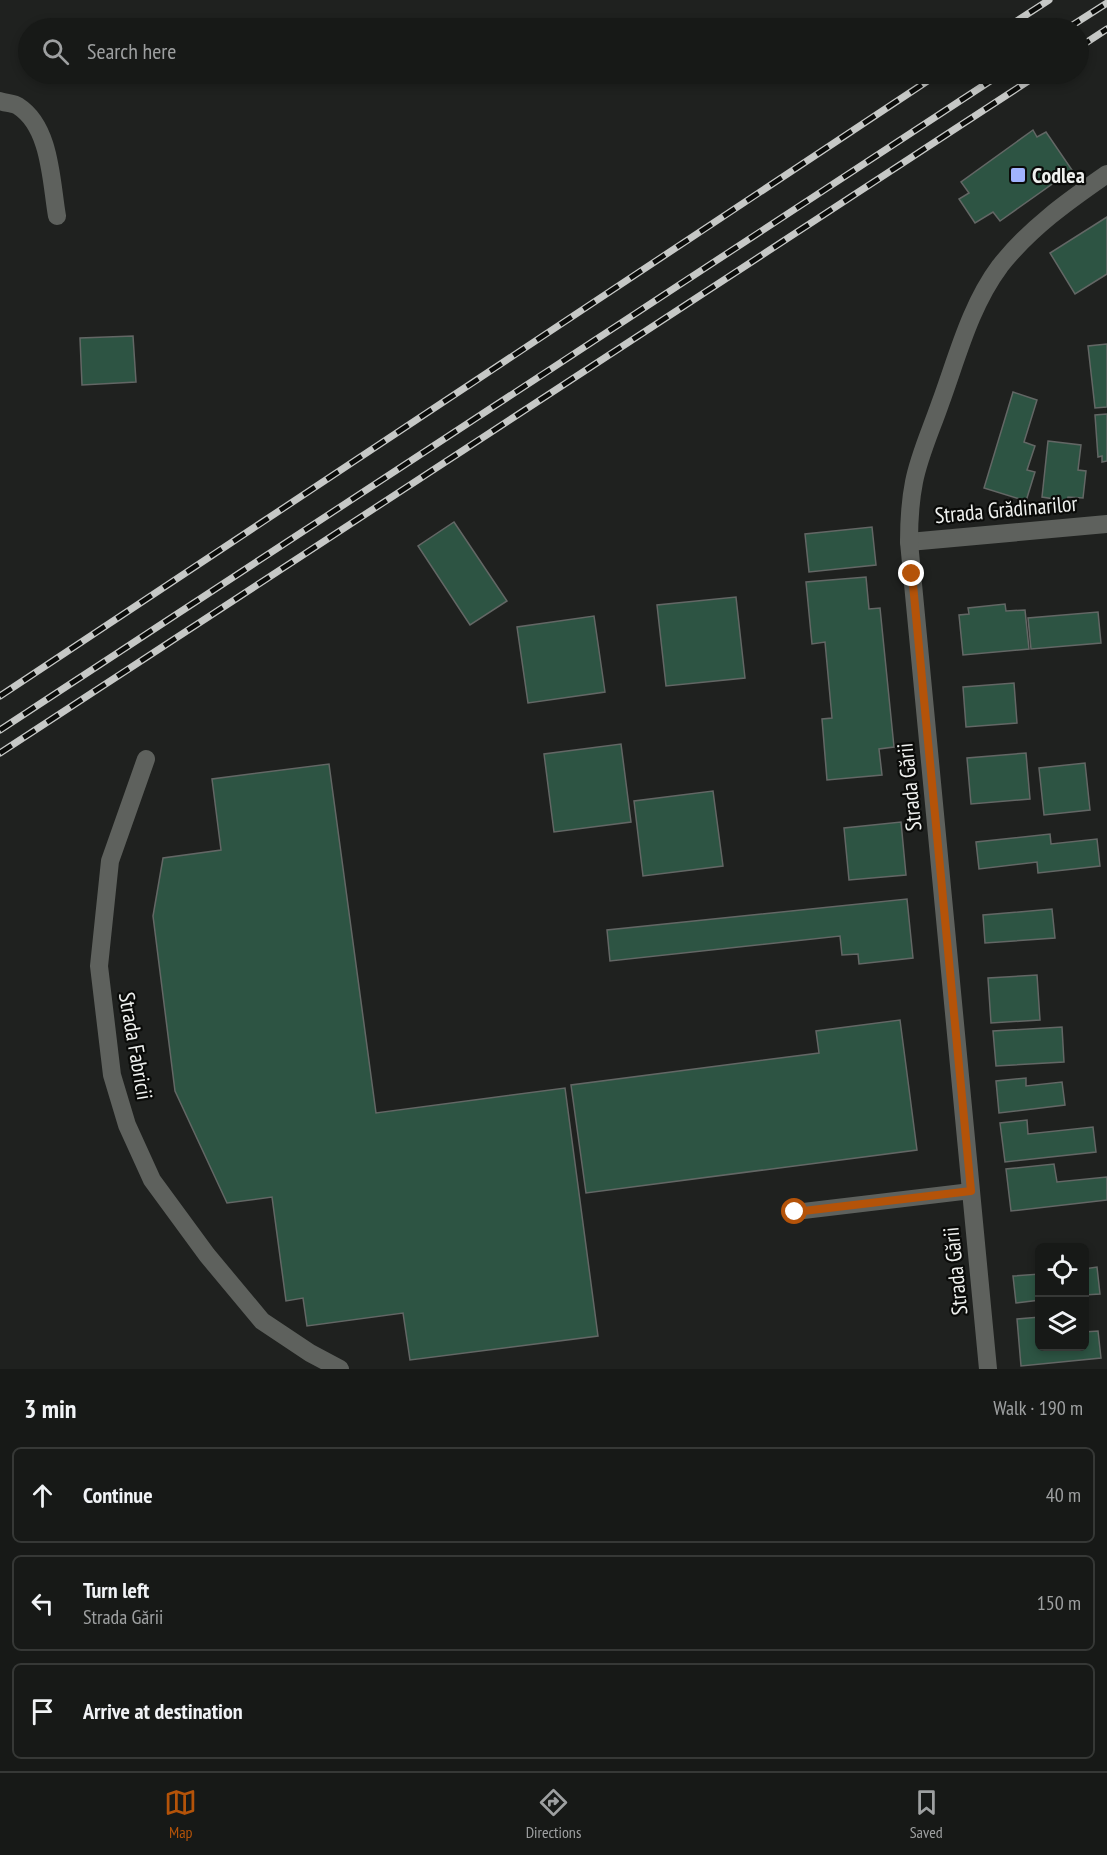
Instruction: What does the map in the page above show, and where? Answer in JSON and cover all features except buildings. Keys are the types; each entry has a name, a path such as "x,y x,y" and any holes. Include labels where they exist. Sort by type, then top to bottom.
{"street":[{"path":"0,101 18,105 35,124 46,149 57,216"},
{"name":"Strada Gării","path":"988,1369 909,542 914,482 975,310 999,268 1034,229 1107,174"},
{"name":"Strada Grădinarilor","path":"909,542 1107,524"},
{"name":"Strada Fabricii","path":"146,759 110,861 99,966 112,1075 127,1125 152,1180 207,1255 262,1321 310,1353 340,1369"}],"lane":[{"path":"795,1212 971,1191"}],"railway":[{"path":"1021,18 1049,0"},
{"path":"1084,18 1107,3"},
{"path":"1089,41 1107,29"},
{"path":"0,696 923,84"},
{"path":"0,730 986,84"},
{"path":"0,753 1024,84"}],"place":[{"name":"Codlea","path":"1018,175"}],"route":[{"path":"795,1212 971,1191 912,574"}]}
